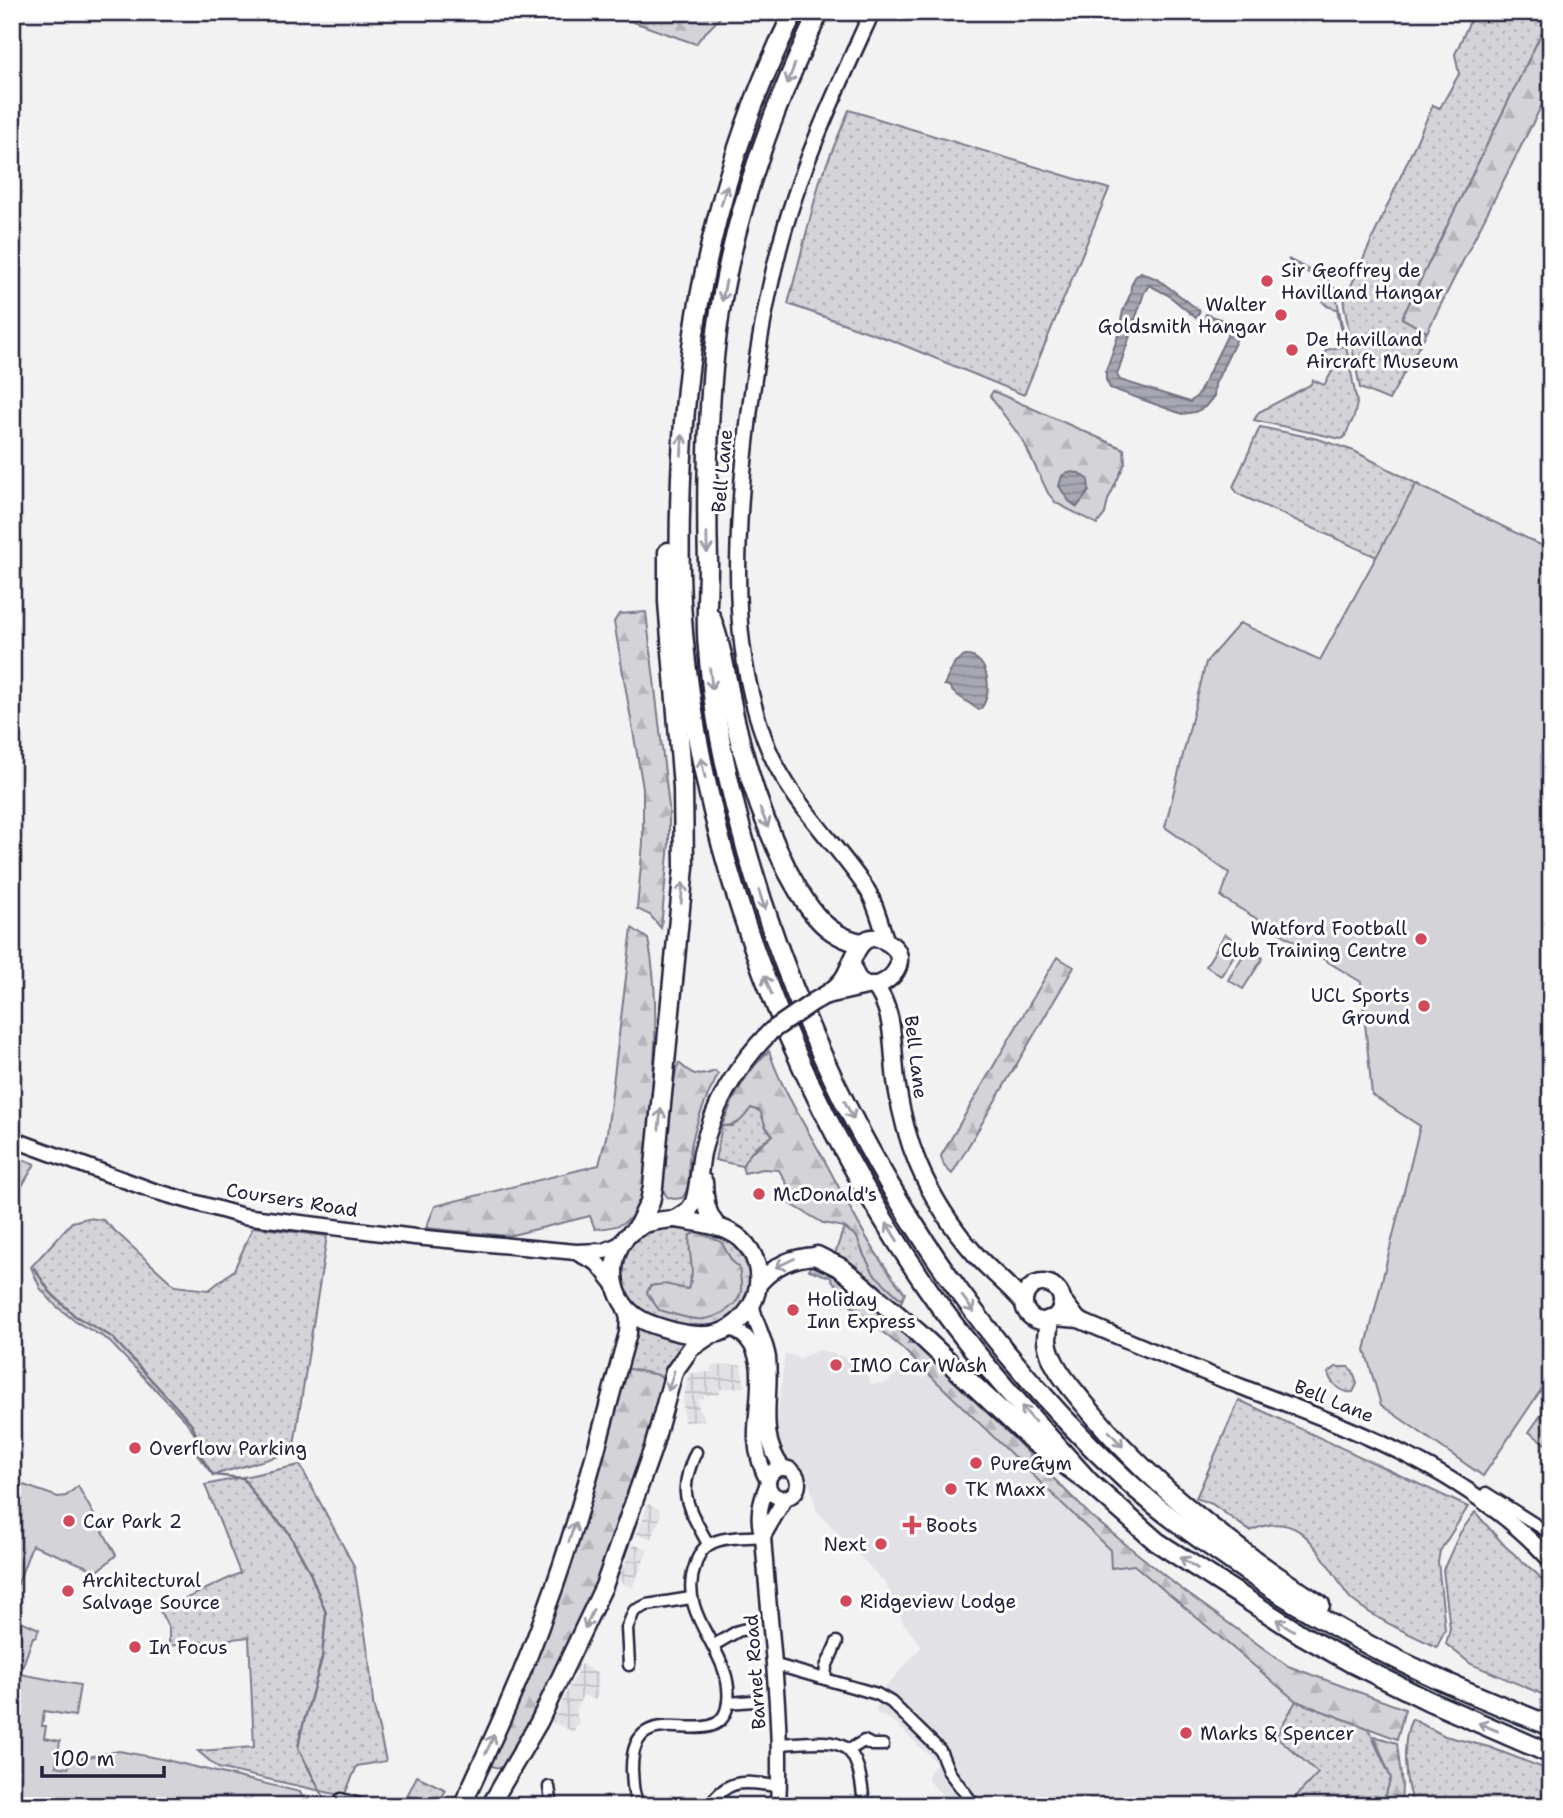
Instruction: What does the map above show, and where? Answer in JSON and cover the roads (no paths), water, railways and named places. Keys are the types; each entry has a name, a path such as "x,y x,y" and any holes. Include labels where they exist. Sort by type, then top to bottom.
{"highway":[{"path":"794,12 774,51 746,124 713,236 697,310 686,382 679,562 690,692 701,756 730,874 755,950 789,1035 857,1174 926,1286 1000,1382 1090,1483"},
{"path":"819,12 793,69 749,190 732,253 717,330 710,401 706,503 707,644 725,763 762,902 822,1056 904,1212 937,1262 1000,1346 1063,1419 1128,1482 1179,1524 1272,1590 1326,1622 1489,1701 1551,1726"},
{"path":"638,1227 650,1202 653,1187 684,867 683,787 668,602 667,557 679,508"},
{"path":"708,611 721,644 748,772 783,861 817,920 850,941 862,942"},
{"path":"817,1256 841,1268 863,1286 1034,1442 1090,1483 1157,1542 1302,1635 1429,1702 1551,1754"},
{"path":"1052,1319 1047,1343 1058,1368 1092,1413 1131,1455 1192,1513 1263,1568 1331,1612 1370,1645"}],"main road":[{"name":"Bell Lane","path":"872,12 831,102 780,247 753,380 737,539 737,576 738,614 750,696 766,744 799,803 866,888 887,942"},
{"path":"675,1219 689,1210 694,1202 709,1126 723,1092 753,1049 771,1031 840,983 856,949 877,917"},
{"path":"820,999 883,984 894,975 897,954 887,942 873,939 862,942"},
{"path":"852,962 856,976 872,985"},
{"name":"Bell Lane","path":"894,975 888,1008 897,1086 906,1129 918,1163 950,1223 976,1255 1010,1286 1024,1303"},
{"name":"Bell Lane","path":"872,985 888,1008"},
{"name":"Coursers Road","path":"12,1139 153,1191 243,1216 415,1237 576,1252 604,1251 621,1244"},
{"path":"702,1155 706,1208 711,1220 719,1228"},
{"path":"462,1806 547,1609 578,1515 628,1333 629,1318 614,1284 613,1269 621,1244 638,1227 651,1222 675,1219 719,1228 740,1238 752,1253 758,1268 759,1283 752,1307 731,1328 709,1336 691,1348 674,1372 642,1480 604,1586 538,1722 490,1806"},
{"name":"Coursers Road","path":"576,1252 597,1263 614,1284"},
{"path":"759,1283 771,1270 785,1262 798,1257 817,1256"},
{"path":"1010,1286 1047,1283 1056,1288 1079,1320"},
{"path":"1031,1286 1024,1297 1025,1309 1038,1321 1052,1319 1061,1309 1062,1298"},
{"path":"625,1306 638,1318 657,1327 684,1334 709,1336"},
{"path":"752,1307 768,1362 769,1444 783,1468 791,1471 797,1482 795,1491 785,1498 763,1536"},
{"name":"Bell Lane","path":"1052,1319 1079,1320 1352,1429 1429,1466 1482,1501 1551,1561"},
{"path":"731,1328 748,1338 756,1350 759,1393 756,1443 761,1468 771,1493 785,1498"},
{"path":"768,1482 775,1471 783,1468"},
{"name":"Barnet Road","path":"768,1482 759,1519 776,1665 778,1806"}],"street":[{"path":"696,1452 685,1481 685,1491 690,1509 708,1544"},
{"path":"1486,1493 1551,1534"},
{"path":"637,1805 633,1788 632,1758 635,1743 640,1736 654,1727 705,1728 721,1717 728,1703 726,1678 714,1645 698,1621 691,1598 692,1573 701,1553 708,1544 718,1541 763,1536"},
{"path":"629,1665 627,1628 634,1611 648,1604 691,1598"},
{"path":"714,1645 738,1631 750,1628"},
{"path":"825,1679 826,1667 837,1642"},
{"path":"776,1665 877,1694 891,1702 940,1750 949,1772 975,1806"},
{"path":"728,1703 754,1701"},
{"path":"779,1744 832,1741 849,1750 860,1776 864,1806"},
{"path":"849,1750 864,1741 872,1745 884,1745"},
{"path":"709,1806 719,1791 730,1785 738,1783 779,1786"},
{"path":"549,1787 552,1806"},
{"path":"341,1799 367,1806"}],"waterway":[{"path":"34,1268 50,1292 75,1316 112,1337 191,1423 199,1441 200,1455 213,1475 243,1478 260,1503 287,1530 309,1570 326,1613 322,1658 298,1748 328,1806"}],"place":[{"name":"Sir Geoffrey de Havilland Hangar","path":"1267,281"},
{"name":"Walter Goldsmith Hangar","path":"1281,315"},
{"name":"De Havilland Aircraft Museum","path":"1292,350"},
{"name":"Watford Football Club Training Centre","path":"1421,939"},
{"name":"UCL Sports Ground","path":"1424,1006"},
{"name":"McDonald's","path":"759,1194"},
{"name":"Holiday Inn Express","path":"793,1310"},
{"name":"IMO Car Wash","path":"836,1365"},
{"name":"Overflow Parking","path":"135,1448"},
{"name":"PureGym","path":"976,1463"},
{"name":"TK Maxx","path":"951,1489"},
{"name":"Car Park 2","path":"69,1521"},
{"name":"Boots","path":"912,1525"},
{"name":"Next","path":"881,1544"},
{"name":"Architectural Salvage Source","path":"68,1591"},
{"name":"Ridgeview Lodge","path":"846,1601"},
{"name":"In Focus","path":"135,1647"},
{"name":"Marks & Spencer","path":"1186,1733"}]}
